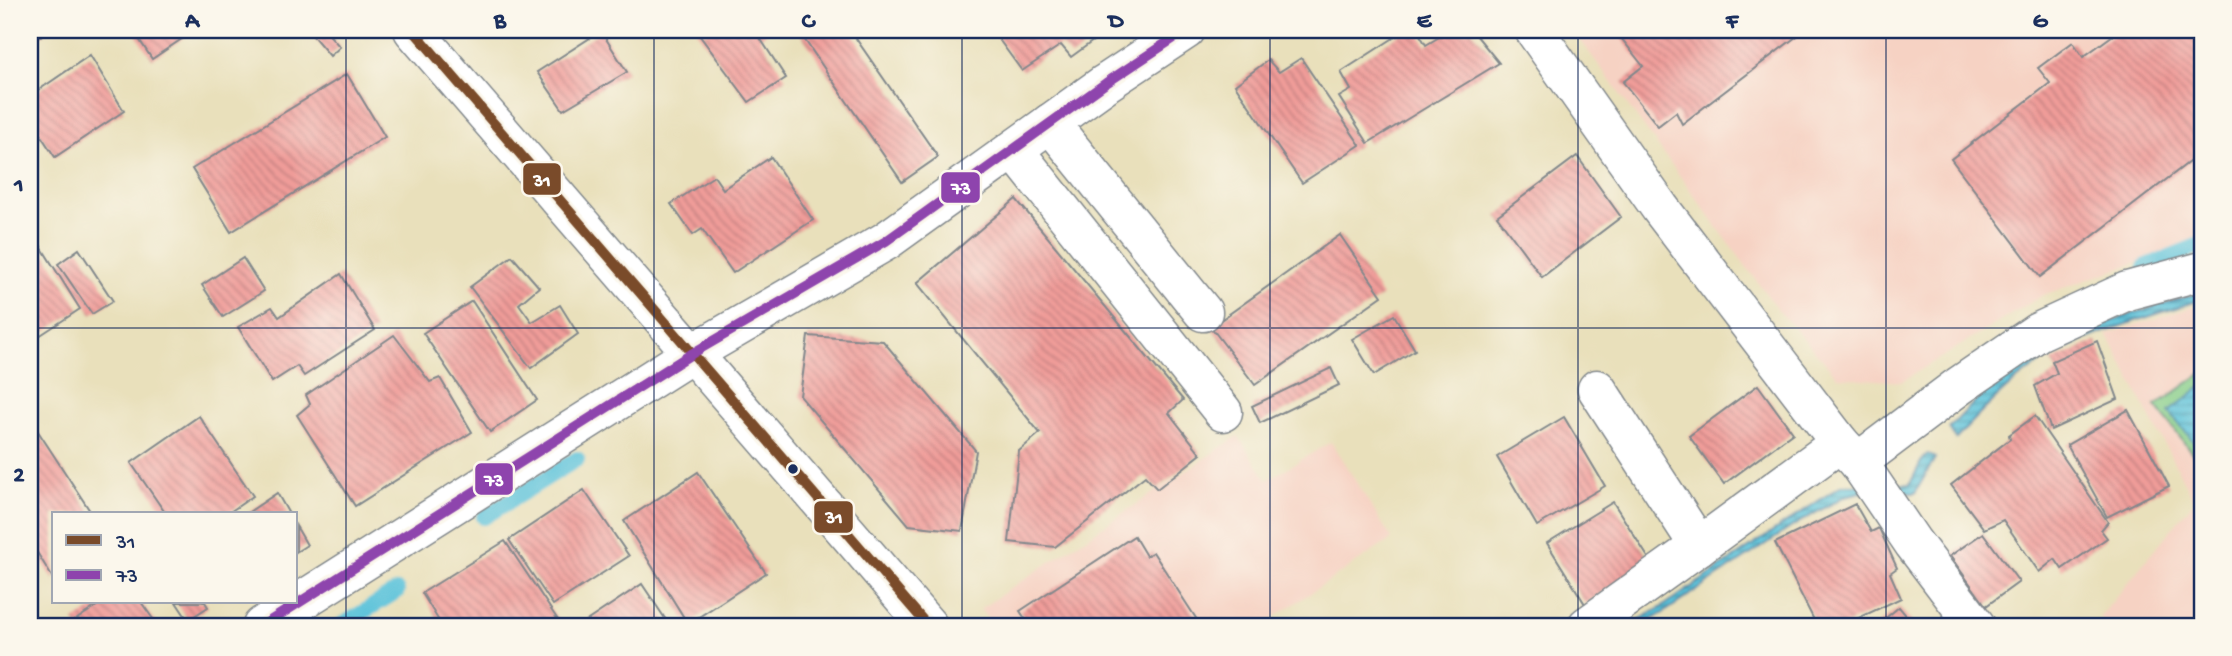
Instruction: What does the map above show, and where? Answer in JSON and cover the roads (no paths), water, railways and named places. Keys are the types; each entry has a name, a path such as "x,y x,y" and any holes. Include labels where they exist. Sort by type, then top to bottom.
{"street":[{"path":"413,30 928,626"},
{"path":"298,603 693,353 887,241 1049,123 1186,30"},
{"path":"1534,30 1660,208 1849,453 1976,626"},
{"path":"1049,123 1203,312"},
{"path":"1014,150 1223,412"},
{"path":"1587,626 1699,546 1959,386 2038,332 2127,291 2202,271"},
{"path":"1597,388 1699,546"},
{"path":"262,626 297,604"}],"water":[{"path":"2202,292 2202,299 2115,328 2064,349 2034,367 2006,389 1956,439 1949,428 1988,390 2037,356 2063,342 2117,319"},
{"path":"2202,386 2202,452 2169,412"},
{"path":"1928,454 1935,458 1915,493 1861,492 1845,496 1793,526 1663,613 1641,626 1628,626 1662,607 1842,485 1910,484"}],"waterway":[{"path":"2145,267 2202,244"},
{"path":"484,517 577,459"},
{"path":"341,626 397,591"}]}
